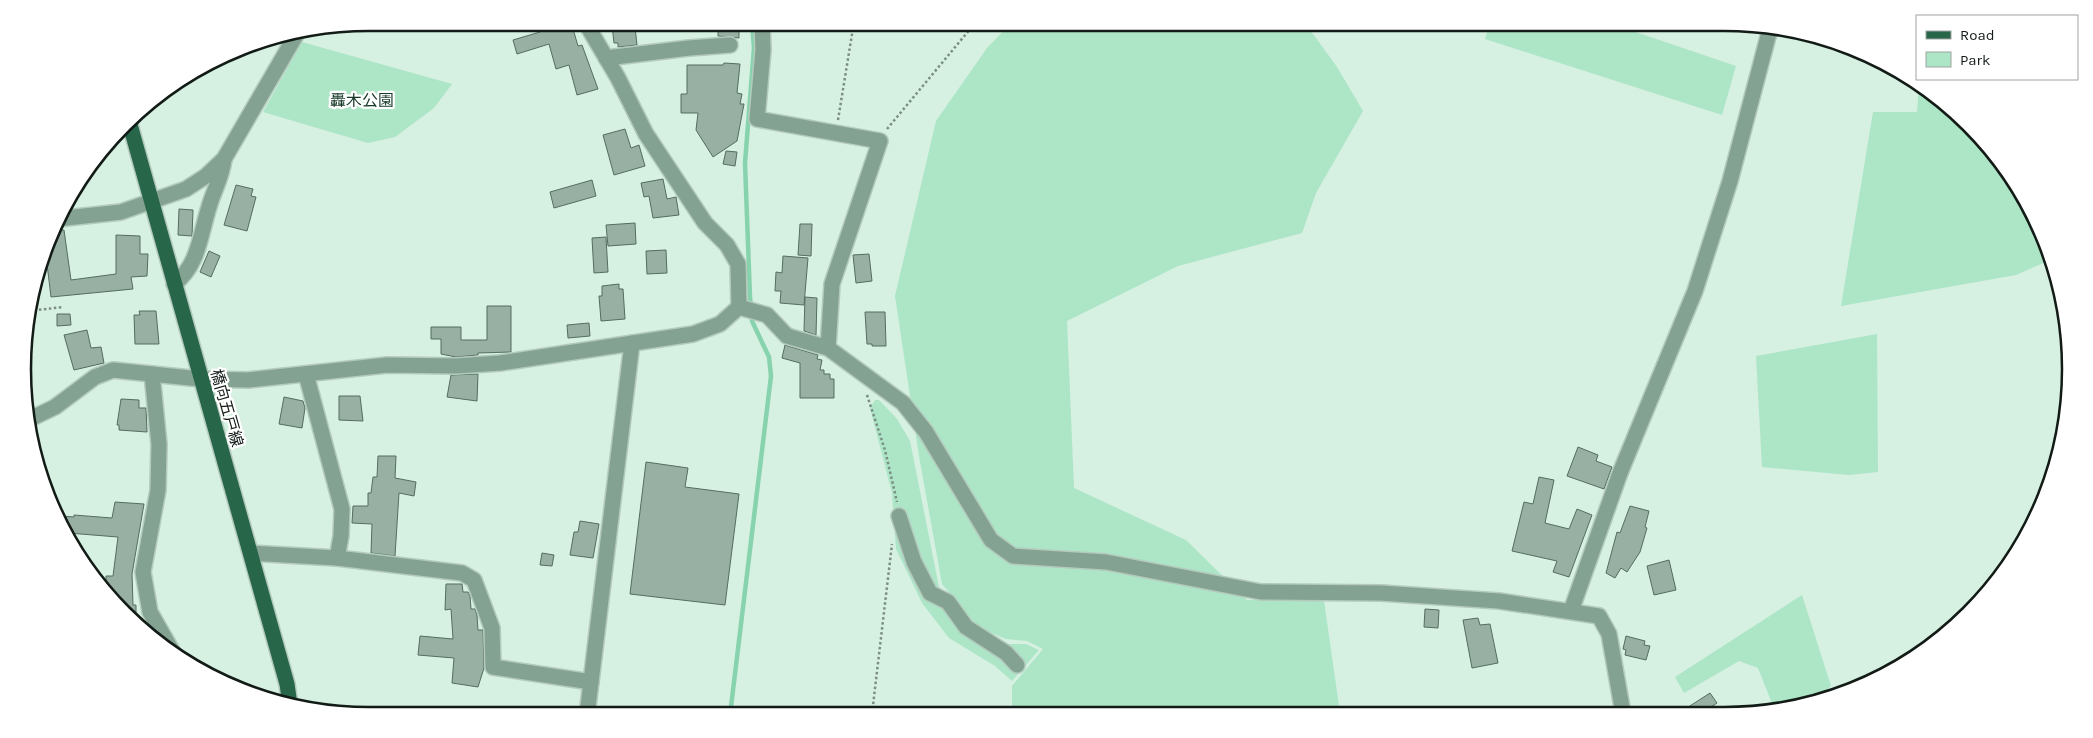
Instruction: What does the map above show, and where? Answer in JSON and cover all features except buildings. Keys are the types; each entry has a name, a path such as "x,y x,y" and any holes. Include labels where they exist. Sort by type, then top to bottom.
{"main road":[{"name":"橋向五戸線","path":"131,129 200,379 251,553 289,697"}],"street":[{"path":"35,417 55,407 95,377 113,370 200,379 248,380 387,365 456,366 500,362 693,334 720,324 739,307 738,264 728,245 705,223 646,134 590,31"},
{"path":"762,31 763,50 757,119 880,141 832,284 828,348"},
{"path":"1571,611 1620,473 1695,291 1730,181 1768,34"},
{"path":"67,218 121,212 186,188 206,176 224,158 293,40"},
{"path":"606,58 730,45"},
{"path":"174,284 182,278 198,249 209,206 222,174 224,158"},
{"path":"739,307 767,315 787,336 828,348 903,403 926,432 991,540 1013,556 1106,562 1261,592 1381,594 1499,601 1599,616 1609,634 1622,707"},
{"path":"588,707 632,343"},
{"path":"152,374 159,444 158,490 143,572 150,612 165,638"},
{"path":"306,374 342,508 341,536 337,558"},
{"path":"899,516 914,562 930,593 948,602 966,627 1006,653 1017,665"},
{"path":"251,553 337,558 462,573 474,580 492,628 493,667 591,682"}],"path":[{"path":"836,132 853,31"},
{"path":"880,141 887,129 969,31"},
{"path":"37,310 63,308"},
{"path":"863,374 865,390 874,412 894,484 899,516 892,545 873,707"}],"green space":[{"path":"1003,31 1311,31 1337,67 1363,111 1316,193 1302,233 1178,266 1067,321 1074,488 1186,540 1247,600 1324,601 1339,707 1012,707 1012,686 1043,649 1027,641 1006,639 979,628 942,584 919,456 895,296 936,121 987,48"},
{"path":"1488,31 1633,31 1736,66 1722,115 1485,39"},
{"name":"轟木公園","path":"302,42 452,84 434,108 395,137 368,143 263,112"},
{"path":"1918,93 1947,115 1978,146 2017,200 2045,262 2016,275 1841,306 1873,112 1917,112"},
{"path":"1877,334 1878,472 1849,475 1762,467 1756,356"},
{"path":"875,400 879,400 897,419 910,441 939,587 978,633 1006,644 1026,644 1039,650 1012,681 995,666 949,638 922,603 896,549 892,493 870,408"},
{"path":"1802,595 1831,686 1825,691 1772,703 1758,668 1739,661 1684,693 1675,677"}],"waterway":[{"path":"731,707 771,376 769,357 752,321 750,297 745,163 754,48 753,31"}]}
